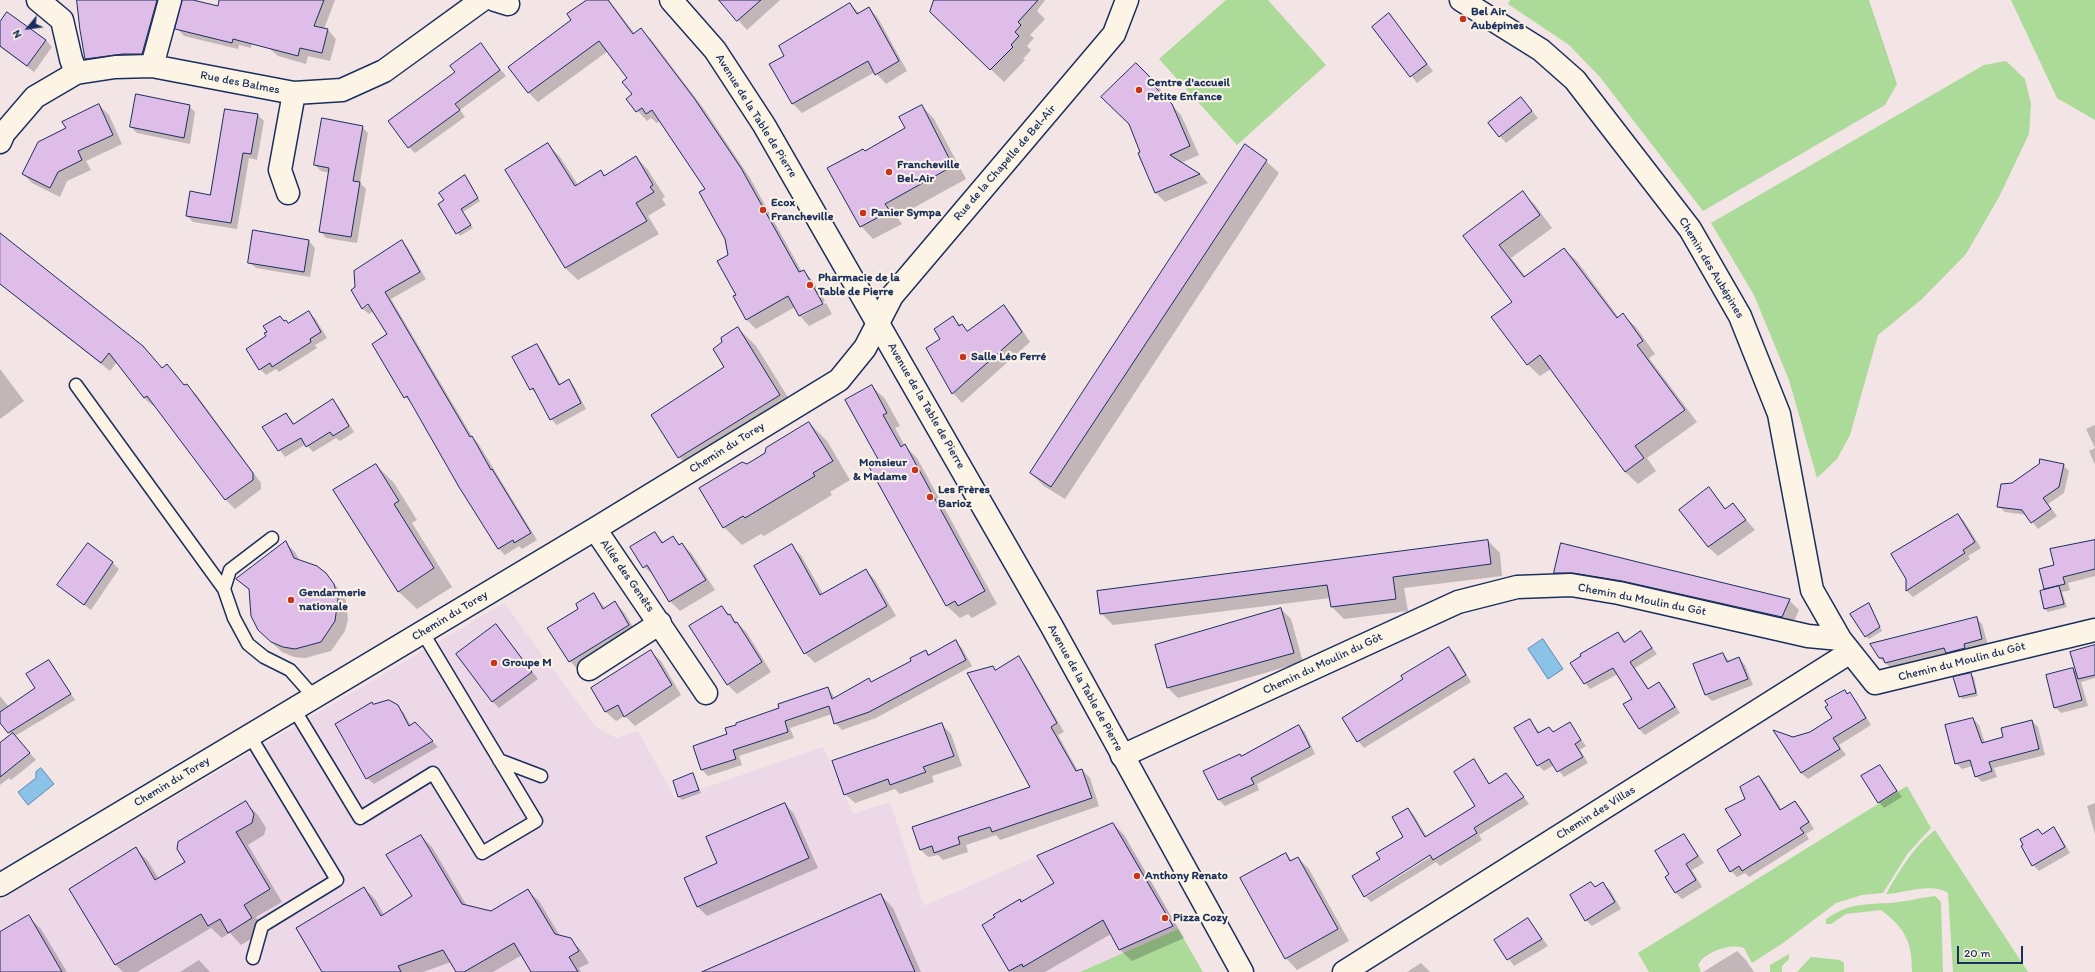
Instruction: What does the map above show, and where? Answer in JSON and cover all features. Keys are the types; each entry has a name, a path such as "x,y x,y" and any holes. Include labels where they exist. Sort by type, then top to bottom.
{"street":[{"path":"38,0 62,20 76,73"},
{"path":"152,66 170,0"},
{"name":"Rue des Balmes","path":"0,142 4,133 35,97 76,73 115,67 152,66 294,93 342,90 384,71 482,0"},
{"name":"Avenue de la Table de Pierre","path":"671,0 714,50 764,126 879,323 1047,618 1242,972"},
{"name":"Rue de la Chapelle de Bel-Air","path":"879,323 892,296 1114,34 1127,0"},
{"name":"Chemin des Aubépines","path":"1461,0 1541,50 1575,80 1690,229 1740,316 1779,414 1812,590 1844,646"},
{"path":"288,193 280,170 294,93"},
{"name":"Chemin du Torey","path":"0,885 423,633 839,380 865,348 879,323"},
{"name":"Allée des Genêts","path":"595,529 706,693"},
{"name":"Chemin du Moulin du Gôt","path":"1122,756 1458,602 1517,587 1571,586 1619,593 1808,636 1844,646 1875,684 2095,630"},
{"name":"Allée des Genêts","path":"589,669 660,623"},
{"name":"Chemin des Villas","path":"1344,972 1844,646"}],"lane":[{"path":"76,385 224,590 234,618 248,644 264,657 290,670 314,697"},
{"path":"224,590 230,570 272,538"},
{"path":"294,709 360,818 434,773 482,853 536,821 423,633"},
{"path":"250,736 337,880 262,926 252,958"},
{"path":"499,760 541,776"}],"shaded area":[{"path":"504,603 595,726 616,738 638,731 675,798 823,747 853,814 890,802 924,906 1117,821 1178,929 1080,972 0,972 0,900"}],"green space":[{"path":"1226,0 1268,0 1326,65 1237,145 1159,59"},
{"path":"1510,0 1869,0 1897,84 1885,105 1703,211 1600,77 1569,45 1508,4"},
{"path":"2011,0 2095,0 2095,120 2057,98"},
{"path":"2006,61 2025,79 2031,104 2029,134 1999,197 1966,254 1922,299 1878,335 1850,435 1837,459 1817,478 1789,380 1754,295 1711,223 1984,65"},
{"path":"1907,786 1931,828 1908,853 1883,893 1862,895 1836,903 1783,943 1752,963 1744,948 1732,947 1718,950 1706,956 1698,965 1701,971 1700,972 1649,972 1638,953"},
{"path":"1935,830 2028,972 1953,972 1948,893 1934,888 1926,888 1886,894 1914,851"},
{"path":"1935,896 1941,902 1943,972 1912,972 1911,952 1906,937 1896,923 1881,910 1846,914 1831,924 1826,924 1826,919 1849,907 1900,902"},
{"path":"1178,929 1203,972 1080,972"},
{"path":"1789,954 1789,959 1782,966 1782,972 1770,972 1770,965"},
{"path":"1811,957 1840,960 1844,963 1844,972 1797,972"}],"water":[{"path":"1543,639 1563,669 1548,679 1528,649"},
{"path":"41,768 54,784 28,805 18,792 36,778 36,772"}],"building":[{"path":"77,0 157,0 142,54 123,54 85,59"},
{"path":"182,0 193,0 218,6 219,0 324,0 314,26 328,29 322,53 300,48 298,56 233,39 232,43 175,29"},
{"path":"587,0 608,0 633,34 641,28 694,98 741,168 799,272 804,270 823,304 799,316 788,296 746,320 733,296 736,295 717,261 728,255 725,239 699,192 705,189 652,110 646,114 642,108 636,112 626,99 632,94 622,82 627,78 599,41 528,93 508,67 571,20 567,14"},
{"path":"719,0 761,0 737,21"},
{"path":"934,0 1038,0 1018,22 1021,25 1015,32 1019,36 1011,45 1013,47 990,70 930,12"},
{"path":"850,3 857,14 869,7 899,61 875,75 868,61 792,104 769,64 784,56 779,46"},
{"path":"7,12 46,40 27,66 0,46 0,22"},
{"path":"1389,13 1427,64 1410,77 1372,27"},
{"path":"481,43 500,70 455,104 460,110 408,148 388,121 455,72 450,66"},
{"path":"1136,63 1157,84 1154,86 1172,104 1190,146 1170,155 1200,174 1155,193 1138,153 1140,152 1129,124 1101,97"},
{"path":"136,94 190,105 184,138 130,127"},
{"path":"1521,97 1532,111 1499,137 1488,123"},
{"path":"99,104 113,135 78,151 82,160 58,172 50,188 22,174 38,142 66,128 62,122"},
{"path":"922,105 953,166 885,204 890,211 860,227 827,168 863,149 865,151 905,128 899,117"},
{"path":"225,109 258,114 251,154 243,153 231,223 186,216 190,191 210,195"},
{"path":"322,118 363,126 353,181 360,182 351,237 319,232 329,168 314,165"},
{"path":"548,143 575,186 601,170 604,176 636,156 653,185 650,187 654,192 636,203 647,221 565,268 505,170"},
{"path":"1245,144 1267,160 1051,487 1030,473"},
{"path":"465,175 478,198 461,209 471,225 456,234 438,204 444,200 439,193"},
{"path":"1523,191 1540,215 1499,245 1524,277 1564,248 1617,318 1623,313 1643,341 1637,345 1685,410 1635,446 1644,458 1625,472 1540,355 1527,365 1491,317 1512,302 1463,236"},
{"path":"253,230 309,240 304,272 248,263"},
{"path":"0,233 143,346 162,368 167,364 184,385 187,384 253,473 253,480 225,500 147,396 144,398 109,353 101,363 0,284"},
{"path":"402,240 420,272 385,292 470,437 472,436 491,470 492,469 531,533 514,543 513,540 498,549 459,487 407,396 404,398 372,344 387,334 368,304 362,309 351,290 355,287 354,271"},
{"name":"Salle Léo Ferré","path":"1004,305 1022,332 952,394 926,348 940,339 934,329 953,316 959,326 962,324 967,331"},
{"path":"309,311 321,332 310,339 311,342 272,367 270,363 259,370 246,349 266,336 264,333 267,332 263,326 280,316 288,323"},
{"path":"738,327 780,395 678,458 651,415 724,367 713,349 722,342 721,338"},
{"path":"537,344 559,385 569,379 581,403 550,420 533,388 530,390 512,357"},
{"path":"872,385 887,413 883,415 901,447 905,444 985,591 958,606 955,601 946,606 868,465 878,459 845,400"},
{"path":"333,399 349,426 333,436 330,432 306,447 301,438 278,451 262,427 286,413 293,424"},
{"path":"809,422 833,461 813,473 815,476 745,518 743,516 723,528 699,488 742,462 747,464 765,453 766,448"},
{"path":"2040,459 2064,464 2059,487 2043,498 2051,509 2031,523 2022,510 1997,507 2001,484 2012,483 2039,464"},
{"path":"376,464 399,501 394,504 434,568 398,592 333,490"},
{"path":"1709,487 1725,509 1733,503 1746,520 1708,547 1679,510"},
{"path":"1958,514 1975,542 1963,550 1965,553 1906,591 1906,579 1891,554"},
{"path":"655,532 662,543 673,536 679,545 682,543 706,580 669,602 647,565 643,568 630,547"},
{"path":"1488,540 1491,564 1393,577 1396,599 1331,607 1327,585 1100,614 1097,591"},
{"path":"2095,540 2095,569 2063,577 2065,584 2044,589 2039,569 2054,565 2050,549"},
{"path":"286,541 294,558 317,566 326,573 334,584 338,599 335,621 321,642 295,649 283,647 271,642 258,630 251,616 249,589 236,579"},
{"path":"88,543 113,562 84,605 57,585"},
{"path":"1561,543 1790,599 1782,617 1622,581 1573,573 1554,573"},
{"path":"792,544 820,595 866,569 887,606 804,654 754,566"},
{"path":"2059,586 2064,604 2044,609 2040,591"},
{"path":"594,593 603,609 615,601 629,625 569,662 547,628 578,609 576,604"},
{"path":"1869,603 1880,627 1865,637 1850,614"},
{"path":"722,606 728,615 730,614 735,623 737,622 762,662 727,685 689,626"},
{"path":"1281,608 1294,653 1167,688 1155,645"},
{"path":"1977,617 1982,639 1964,644 1965,648 1946,653 1944,648 1885,663 1883,658 1879,658 1870,644"},
{"name":"Groupe M","path":"496,624 532,672 492,702 456,654"},
{"path":"1641,631 1652,648 1630,662 1648,689 1659,682 1675,707 1639,729 1623,704 1632,699 1613,668 1584,684 1570,663 1581,656 1580,654 1618,632 1624,642"},
{"path":"956,640 966,660 869,712 834,724 829,706 785,721 788,732 733,750 736,759 701,770 693,746 727,734 725,728 779,708 778,704 828,687 832,699 869,678 871,682 911,661 910,658 926,650 928,655"},
{"path":"2095,645 2095,675 2078,679 2070,652"},
{"path":"1449,647 1466,675 1357,742 1342,718 1403,679 1401,676"},
{"path":"651,650 672,685 624,717 618,705 605,712 591,688"},
{"path":"1723,653 1727,662 1739,657 1748,679 1705,695 1693,664"},
{"path":"1019,656 1057,723 1051,727 1076,771 1082,769 1092,798 992,832 990,827 958,837 960,844 934,853 932,846 920,850 912,827 1030,787 967,673 993,666 995,670"},
{"path":"49,660 71,694 8,733 0,723 0,712 35,688 26,674"},
{"path":"2073,668 2082,700 2054,708 2046,675"},
{"path":"1971,673 1976,693 1959,697 1953,677"},
{"path":"1845,690 1847,694 1850,692 1866,718 1833,738 1840,749 1801,773 1773,730 1793,737 1810,732 1832,718 1825,707 1828,705 1825,701"},
{"path":"389,700 398,705 409,726 415,722 433,741 366,779 335,724 372,702 373,704"},
{"path":"1973,718 1982,743 2003,737 2001,728 2032,720 2039,749 1989,762 1992,771 1975,777 1970,760 1955,764 1945,725"},
{"path":"1530,719 1538,733 1549,727 1553,732 1570,722 1581,740 1575,744 1583,757 1557,772 1549,759 1537,766 1514,728"},
{"path":"942,723 954,756 923,767 926,772 890,785 888,779 844,795 832,761"},
{"path":"1299,725 1310,747 1251,778 1254,784 1218,800 1203,771 1240,754 1241,756"},
{"path":"13,733 30,753 0,777 0,743"},
{"path":"1474,759 1489,784 1506,773 1524,797 1474,828 1477,833 1433,860 1430,855 1364,897 1352,876 1380,859 1376,853 1403,837 1392,817 1408,808 1425,837 1475,806 1454,772"},
{"path":"1880,765 1897,791 1878,803 1861,776"},
{"path":"693,773 699,790 678,797 673,781"},
{"path":"1759,776 1780,810 1795,801 1809,822 1800,828 1804,833 1742,871 1739,866 1730,872 1717,850 1741,835 1725,809 1745,799 1740,787"},
{"path":"246,801 254,814 252,823 236,832 270,889 244,905 252,918 228,933 220,919 208,926 201,914 115,965 69,889 136,847 155,880 185,862 177,849 178,842"},
{"path":"785,803 809,858 697,907 684,878 717,863 706,837"},
{"path":"1113,823 1173,926 1119,950 1103,920 1023,967 1022,964 1009,971 982,925 995,917 993,915 1020,899 1021,902 1054,883 1037,856"},
{"path":"2054,827 2065,847 2032,866 2021,846 2023,845 2020,839 2038,829 2042,834"},
{"path":"1684,834 1698,856 1686,864 1696,880 1675,893 1665,877 1669,874 1655,851"},
{"path":"421,835 462,904 491,911 528,889 555,934 571,938 579,951 569,957 578,972 531,972 514,943 464,972 456,972 443,950 398,966 401,972 322,972 296,928 364,887 381,916 412,896 386,855"},
{"path":"1286,853 1290,861 1298,857 1338,929 1285,959 1240,878"},
{"path":"1591,882 1595,887 1603,882 1615,902 1585,921 1570,895"},
{"path":"881,894 915,972 702,972"},
{"path":"29,915 62,972 0,972 0,932"},
{"path":"1528,918 1542,939 1507,960 1494,940"}],"place":[{"name":"Bel Air Aubépines","path":"1463,19"},
{"name":"Centre d'accueil Petite Enfance","path":"1139,90"},
{"name":"Francheville Bel-Air","path":"889,172"},
{"name":"Ecox Francheville","path":"763,210"},
{"name":"Panier Sympa","path":"863,213"},
{"name":"Pharmacie de la Table de Pierre","path":"810,285"},
{"name":"Salle Léo Ferré","path":"963,357"},
{"name":"Monsieur & Madame","path":"915,470"},
{"name":"Les Frères Barioz","path":"930,497"},
{"name":"Gendarmerie nationale","path":"291,600"},
{"name":"Groupe M","path":"494,663"},
{"name":"Anthony Renato","path":"1137,876"},
{"name":"Pizza Cozy","path":"1165,918"}]}
